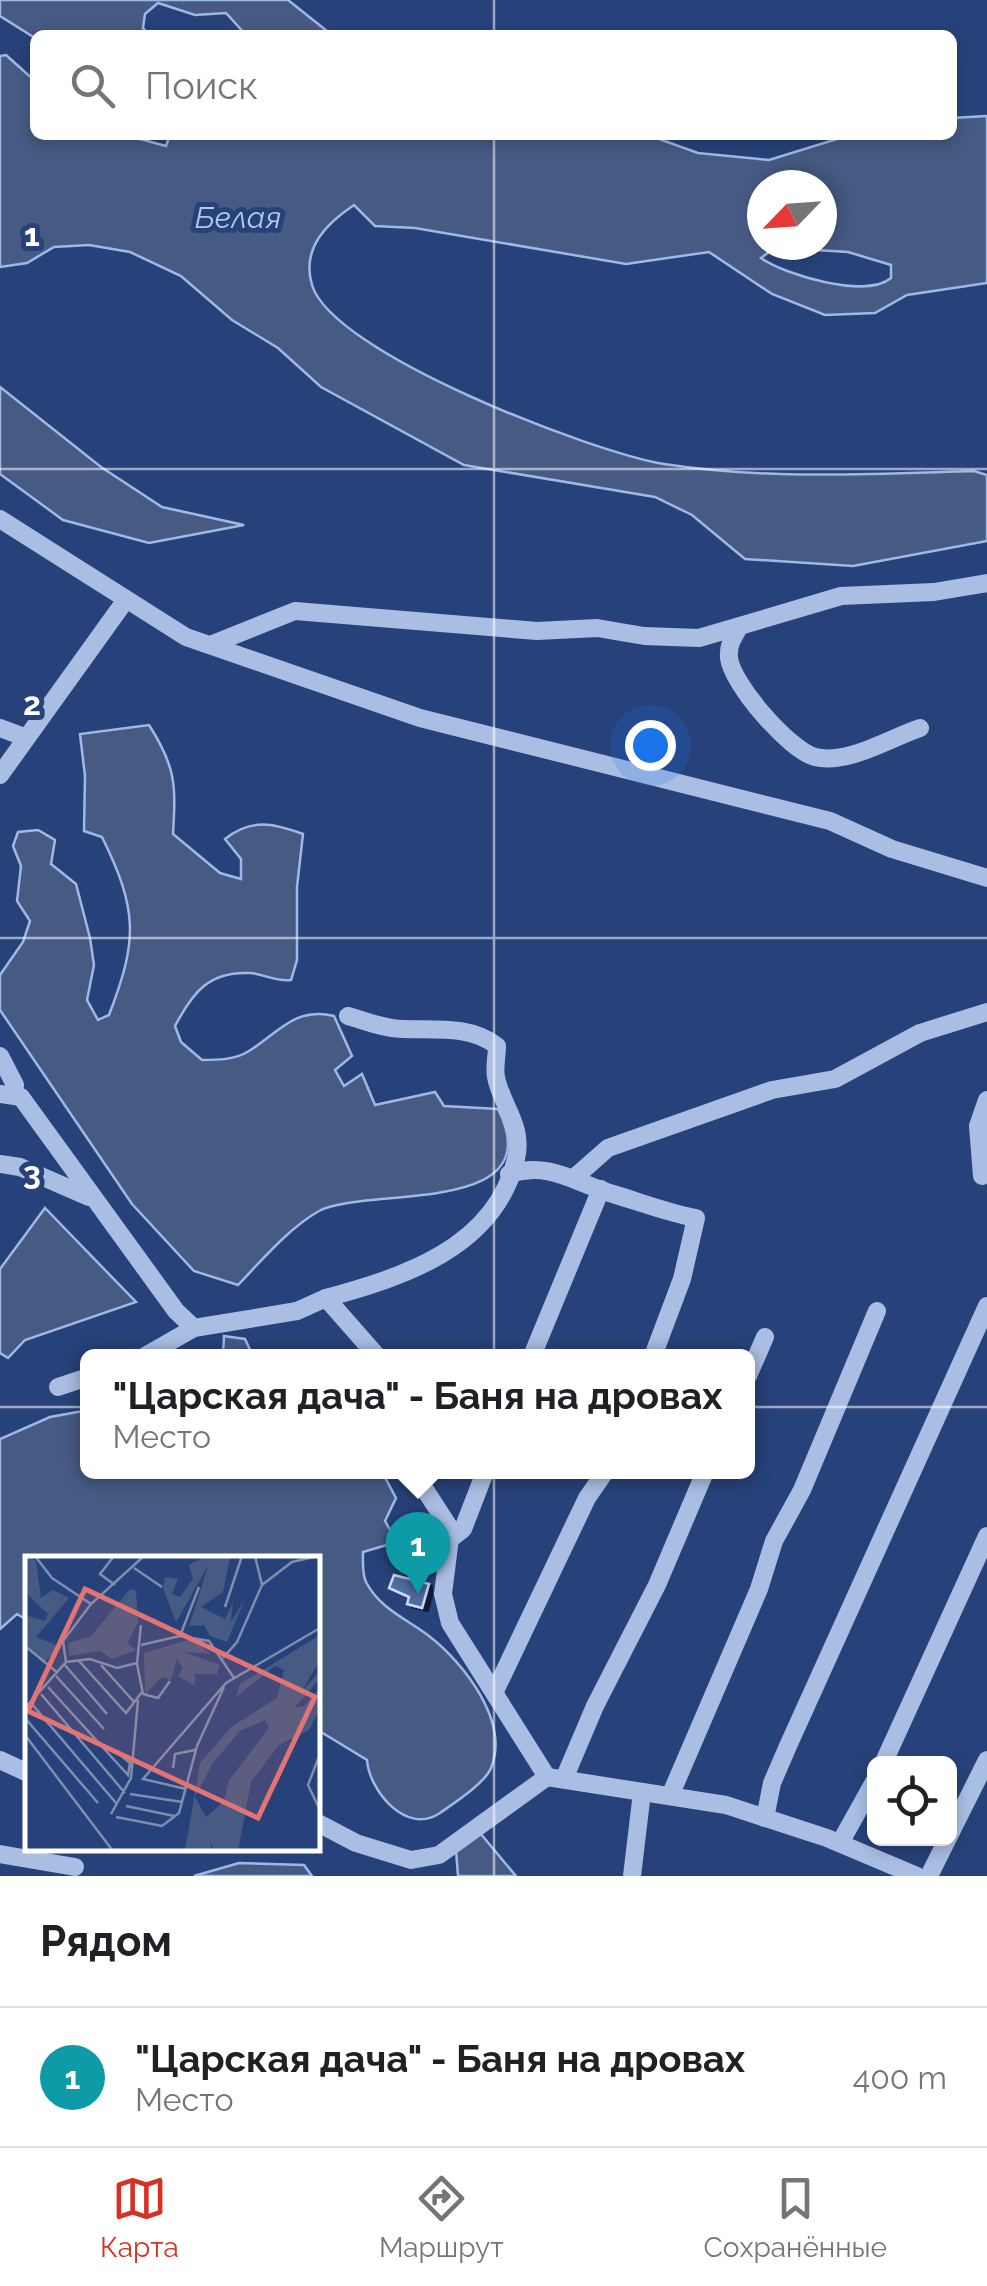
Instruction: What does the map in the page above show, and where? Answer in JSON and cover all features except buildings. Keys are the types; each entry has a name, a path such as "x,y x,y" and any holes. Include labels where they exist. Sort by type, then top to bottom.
{"lane":[{"path":"0,519 186,638 420,718 830,821 892,848 987,878"},
{"path":"210,645 295,611 537,631 597,628 644,636 699,638 841,596 934,592 987,583"},
{"path":"0,775 125,600"},
{"path":"738,629 729,643 729,662 740,685 796,747 816,757 843,756 920,728"},
{"path":"0,728 24,737"},
{"path":"575,1177 608,1148 772,1090 835,1079 920,1032 987,1012"},
{"path":"157,1349 194,1328 298,1311 326,1298 422,1268 451,1250 485,1216 517,1158 516,1128 496,1078 496,1046 486,1037 458,1031 402,1030 348,1016"},
{"path":"0,1056 16,1085 7,1094 32,1110 94,1199 194,1328"},
{"path":"982,1176 978,1126 987,1100"},
{"path":"0,1164 20,1166 94,1199"},
{"path":"509,1174 529,1168 575,1177 696,1218 682,1279 655,1349"},
{"path":"535,1349 601,1188"},
{"path":"326,1298 370,1349"},
{"path":"765,1818 772,1782 987,1306"},
{"path":"670,1796 759,1589 774,1540 802,1490 877,1311"},
{"path":"755,1361 766,1337"},
{"path":"58,1387 80,1380"},
{"path":"421,1479 451,1530 443,1594 450,1622 468,1656 555,1778 726,1805 840,1843 917,1876"},
{"path":"450,1539 463,1528 483,1479"},
{"path":"495,1691 587,1498 600,1479"},
{"path":"320,1824 356,1843 411,1860 440,1855 555,1778 657,1585 702,1479"},
{"path":"887,1756 987,1536"},
{"path":"0,1760 25,1772"},
{"path":"930,1876 987,1760"},
{"path":"632,1876 642,1792"},
{"path":"840,1843 867,1795"},
{"path":"0,1854 76,1864"},
{"path":"390,1854 398,1876"}],"water":[{"path":"0,0 288,0 326,30 241,30 226,13 195,15 158,3 145,14 145,30 30,30 30,35 0,16"},
{"name":"Белая","path":"6,55 30,77 30,140 144,140 166,146 168,140 662,140 698,153 769,160 834,140 957,140 957,118 987,116 987,283 907,295 875,313 825,315 772,294 709,252 626,264 415,228 375,226 354,205 319,238 310,259 310,272 312,285 330,312 366,341 414,369 528,421 630,456 664,464 741,472 819,475 974,471 987,475 987,541 853,566 745,559 692,515 655,497 464,465 321,387 278,348 232,320 181,276 130,252 89,245 54,247 27,263 0,267 0,56"},
{"path":"0,387 101,467 162,507 244,525 149,543 63,520 0,474"},
{"path":"149,725 165,753 172,777 173,834 220,873 241,879 241,859 225,839 235,832 263,824 303,834 297,887 297,960 291,980 236,973 213,980 196,994 175,1026 181,1042 202,1060 226,1059 249,1051 298,1018 334,1016 352,1056 335,1070 344,1086 362,1074 375,1105 435,1092 444,1106 498,1109 508,1144 500,1167 477,1183 446,1192 342,1204 319,1211 287,1235 238,1285 194,1271 132,1204 0,1010 0,975 23,942 30,921 17,901 21,866 13,846 18,832 38,830 55,840 51,864 76,884 94,965 87,1000 98,1020 109,1015 125,966 130,925 122,885 102,837 84,831 85,776 80,734"},
{"path":"45,1208 136,1302 25,1340 8,1358 0,1353 0,1269"},
{"path":"224,1336 245,1339 250,1349 223,1349"},
{"path":"80,1412 80,1479 386,1479 396,1498 385,1521 397,1542 363,1552 365,1579 386,1606 429,1636 456,1662 480,1695 489,1713 495,1750 491,1768 482,1780 440,1813 415,1819 402,1814 382,1796 367,1760 321,1732 320,1556 25,1556 25,1619 17,1614 0,1629 0,1439 50,1417"},
{"path":"480,1833 516,1876 458,1876 456,1850"},
{"path":"239,1863 304,1865 312,1876 194,1876"}],"place":[{"name":"\"Царская дача\" - Баня на дровах","path":"418,1594"}]}
